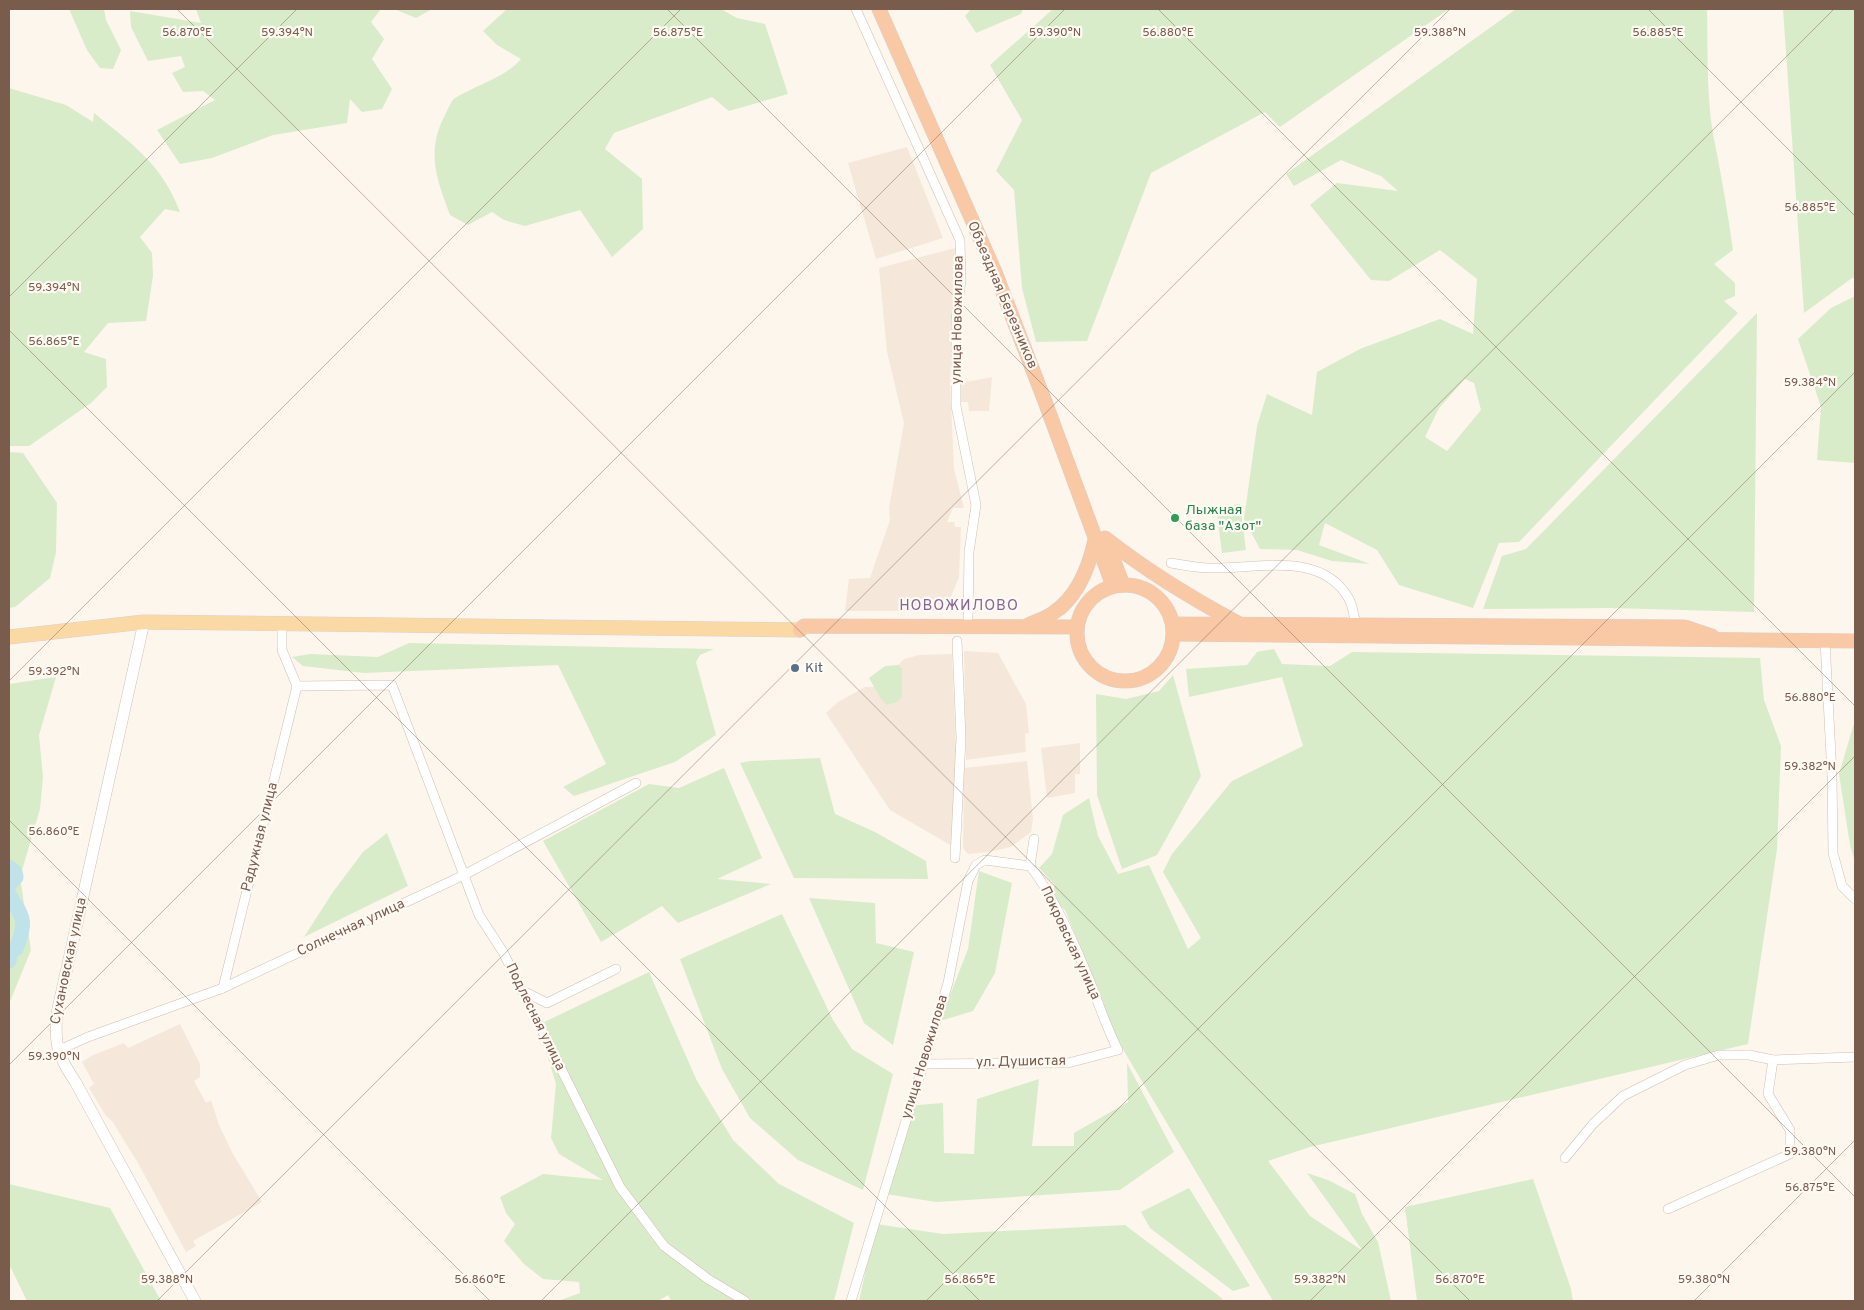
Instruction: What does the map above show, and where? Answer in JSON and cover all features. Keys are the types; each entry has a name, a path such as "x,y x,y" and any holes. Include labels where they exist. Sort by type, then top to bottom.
{"highway":[{"name":"Объездная Березников","path":"879,9 994,272 1100,538"},
{"name":"Объездная Березников","path":"887,9 909,55 994,256 1118,586"},
{"path":"1024,627 1054,613 1076,590 1089,566 1100,538 1191,598 1241,624"},
{"path":"1118,586 1144,588 1157,597 1168,609 1174,629 1168,655 1159,668 1138,680 1122,681 1107,678 1093,669 1083,657 1077,630 1087,604 1098,593 1118,586"},
{"path":"1174,629 1241,624 1684,627 1727,641"},
{"path":"800,630 804,626 1024,627 1077,630"},
{"path":"1174,629 1727,641 1855,641"},
{"path":"800,630 1077,630"}],"main road":[{"path":"9,637 144,622 800,630"}],"street":[{"name":"улица Новожилова","path":"856,9 960,240 961,280 956,320 956,406 976,505 969,552 968,622"},
{"path":"1171,563 1209,568 1300,566 1320,572 1335,584 1348,599 1356,625"},
{"name":"Сухановская улица","path":"144,622 57,1013 55,1038 57,1051 195,1301"},
{"path":"282,623 282,650 297,686"},
{"path":"955,858 961,738 957,641"},
{"path":"1825,641 1832,775 1833,853 1842,886 1855,899"},
{"name":"Подлесная улица","path":"297,686 392,685 479,915 503,952 520,990 620,1187 664,1246 708,1280 745,1301"},
{"name":"Радужная улица","path":"223,988 297,686"},
{"name":"Солнечная улица","path":"57,1051 223,988 464,875 636,783"},
{"path":"1030,866 1034,839"},
{"name":"улица Новожилова","path":"851,1301 948,984 968,881 976,865 985,860 1030,866"},
{"name":"Покровская улица","path":"1030,866 1042,882 1086,971 1109,1034 1118,1050"},
{"path":"520,990 547,1003 616,969"},
{"name":"ул. Душистая","path":"922,1064 1068,1063 1118,1050"},
{"path":"1565,1158 1593,1124 1623,1096 1685,1065 1719,1055 1749,1055 1773,1060 1855,1057"},
{"path":"1668,1209 1790,1154 1790,1130 1768,1094 1773,1060"}],"shaded area":[{"path":"907,147 943,238 876,259 848,163"},
{"path":"955,248 950,383 954,469 964,508 953,508 947,522 954,522 955,527 961,527 959,577 945,611 845,611 849,579 870,578 890,520 889,508 904,423 887,352 879,268"},
{"path":"992,377 989,411 969,411 968,402 961,402 961,383"},
{"path":"964,651 998,653 1026,704 1029,733 1025,734 1026,752 966,760"},
{"path":"952,654 956,749 952,846 890,810 826,713 838,702 865,687 902,686 902,668 898,665 904,659 919,655"},
{"path":"1080,743 1080,774 1075,774 1075,793 1047,798 1041,748"},
{"path":"1027,761 1033,819 1031,832 1011,847 968,854 963,848 964,768"},
{"path":"180,1024 200,1064 200,1077 194,1081 206,1103 211,1100 219,1125 233,1154 262,1202 193,1241 196,1246 186,1252 138,1163 89,1088 94,1084 82,1062 93,1055 124,1043 128,1048"}],"green space":[{"path":"69,9 104,9 106,20 121,50 113,69 100,68 87,50"},
{"path":"196,9 381,9 371,22 384,39 372,59 392,89 382,109 362,112 350,99 347,123 273,135 212,158 180,164 157,130 215,100 203,91 183,92 172,73 185,67 181,56 148,61 131,27 130,11 201,23"},
{"path":"394,9 432,9 416,18"},
{"path":"507,9 721,9 737,18 765,24 788,94 729,111 712,97 614,133 605,149 642,179 643,229 612,257 580,210 525,226 504,220 492,212 468,225 450,215 437,177 435,165 436,141 439,128 455,98 506,72 521,59 497,45 483,31"},
{"path":"971,9 1023,9 1021,14 976,33 965,16"},
{"path":"1053,9 1449,9 1280,127 1265,112 1151,173 1087,341 1036,342 1022,288 1014,190 996,171 1022,120 990,65"},
{"path":"1516,9 1707,9 1710,111 1733,250 1714,264 1735,283 1735,296 1724,301 1738,313 1519,542 1499,543 1473,608 1399,585 1377,550 1325,523 1319,545 1370,564 1332,561 1297,550 1260,549 1244,519 1257,426 1267,394 1312,415 1317,372 1360,349 1440,319 1473,334 1477,279 1440,250 1389,281 1371,280 1310,205 1337,183 1398,191 1381,176 1341,160 1294,186 1286,174","holes":["1465,379 1474,383 1481,410 1447,451 1425,437 1439,408"]},
{"path":"1783,9 1855,9 1855,278 1852,278 1804,313"},
{"path":"9,88 66,105 93,122 94,113 133,145 155,168 173,195 180,212 165,209 140,237 152,253 153,276 146,321 108,323 84,352 106,359 107,387 91,403 29,446 9,446"},
{"path":"1855,296 1855,463 1817,460 1821,407 1798,339 1831,308"},
{"path":"1757,313 1754,612 1611,608 1483,609 1502,556 1526,549"},
{"path":"9,452 23,453 57,503 56,552 50,578 15,607 9,608"},
{"path":"1240,504 1246,550 1222,553 1216,507"},
{"path":"409,643 714,649 700,655 696,662 716,735 675,762 574,796 563,787 606,764 558,665 364,673 303,666 292,657 310,654 378,657"},
{"path":"1274,649 1282,664 1330,666 1352,652 1760,658 1764,700 1781,746 1777,849 1748,1044 1310,1147 1268,1161 1310,1216 1363,1251 1307,1173 1328,1180 1355,1194 1362,1214 1378,1242 1391,1301 1273,1301 1109,1026 1103,1001 1065,910 1049,898 1055,885 1039,868 1052,854 1063,815 1089,798 1098,836 1118,874 1149,865 1188,949 1201,938 1163,872 1172,854 1232,781 1303,746 1282,677 1189,697 1186,669 1247,665 1257,652"},
{"path":"898,665 902,668 902,697 897,702 887,705 881,699 869,678 885,666"},
{"path":"1173,675 1201,776 1157,855 1122,869 1097,795 1096,694 1126,699 1159,691"},
{"path":"56,677 39,735 43,777 40,809 20,877 31,950 9,1004 9,684"},
{"path":"1855,720 1855,862 1850,845 1839,774"},
{"path":"820,758 835,814 875,832 926,861 928,879 794,878 740,763"},
{"path":"724,768 762,858 717,879 771,884 678,923 662,906 601,942 543,841 649,784 679,788"},
{"path":"387,833 408,886 304,937 333,892 363,852"},
{"path":"979,871 1012,883 995,973 973,1011 940,1021 968,949"},
{"path":"809,898 875,903 876,943 914,952 893,1045 864,1023"},
{"path":"782,914 833,1020 852,1049 893,1074 863,1190 798,1160 750,1118 722,1069 680,959"},
{"path":"649,972 697,1081 733,1140 779,1184 854,1223 834,1301 671,1301 668,1295 658,1301 558,1301 580,1293 579,1282 543,1279 524,1264 504,1241 515,1224 506,1213 500,1197 543,1174 603,1180 559,1154 551,1138 556,1084 545,1048 542,1023"},
{"path":"1127,1063 1174,1152 1120,1190 936,1202 886,1194 906,1106 943,1103 944,1153 974,1154 977,1099 1039,1079 1032,1146 1074,1146 1074,1133 1128,1102"},
{"path":"1533,1179 1571,1289 1573,1301 1417,1301 1405,1207"},
{"path":"9,1184 110,1208 161,1301 27,1301 9,1264"},
{"path":"1189,1188 1250,1286 1233,1291 1150,1228 1141,1212"},
{"path":"876,1224 943,1234 1125,1225 1223,1299 1219,1301 859,1301"}],"waterway":[{"path":"9,867 15,872 16,877 9,885"},
{"path":"9,894 21,915 23,926 16,949 11,950 9,961"}],"place":[{"name":"Лыжная база \"Азот\"","path":"1175,518"},
{"name":"Kit","path":"795,668"}],"district":[{"name":"НОВОЖИЛОВО","path":"959,606"}]}
